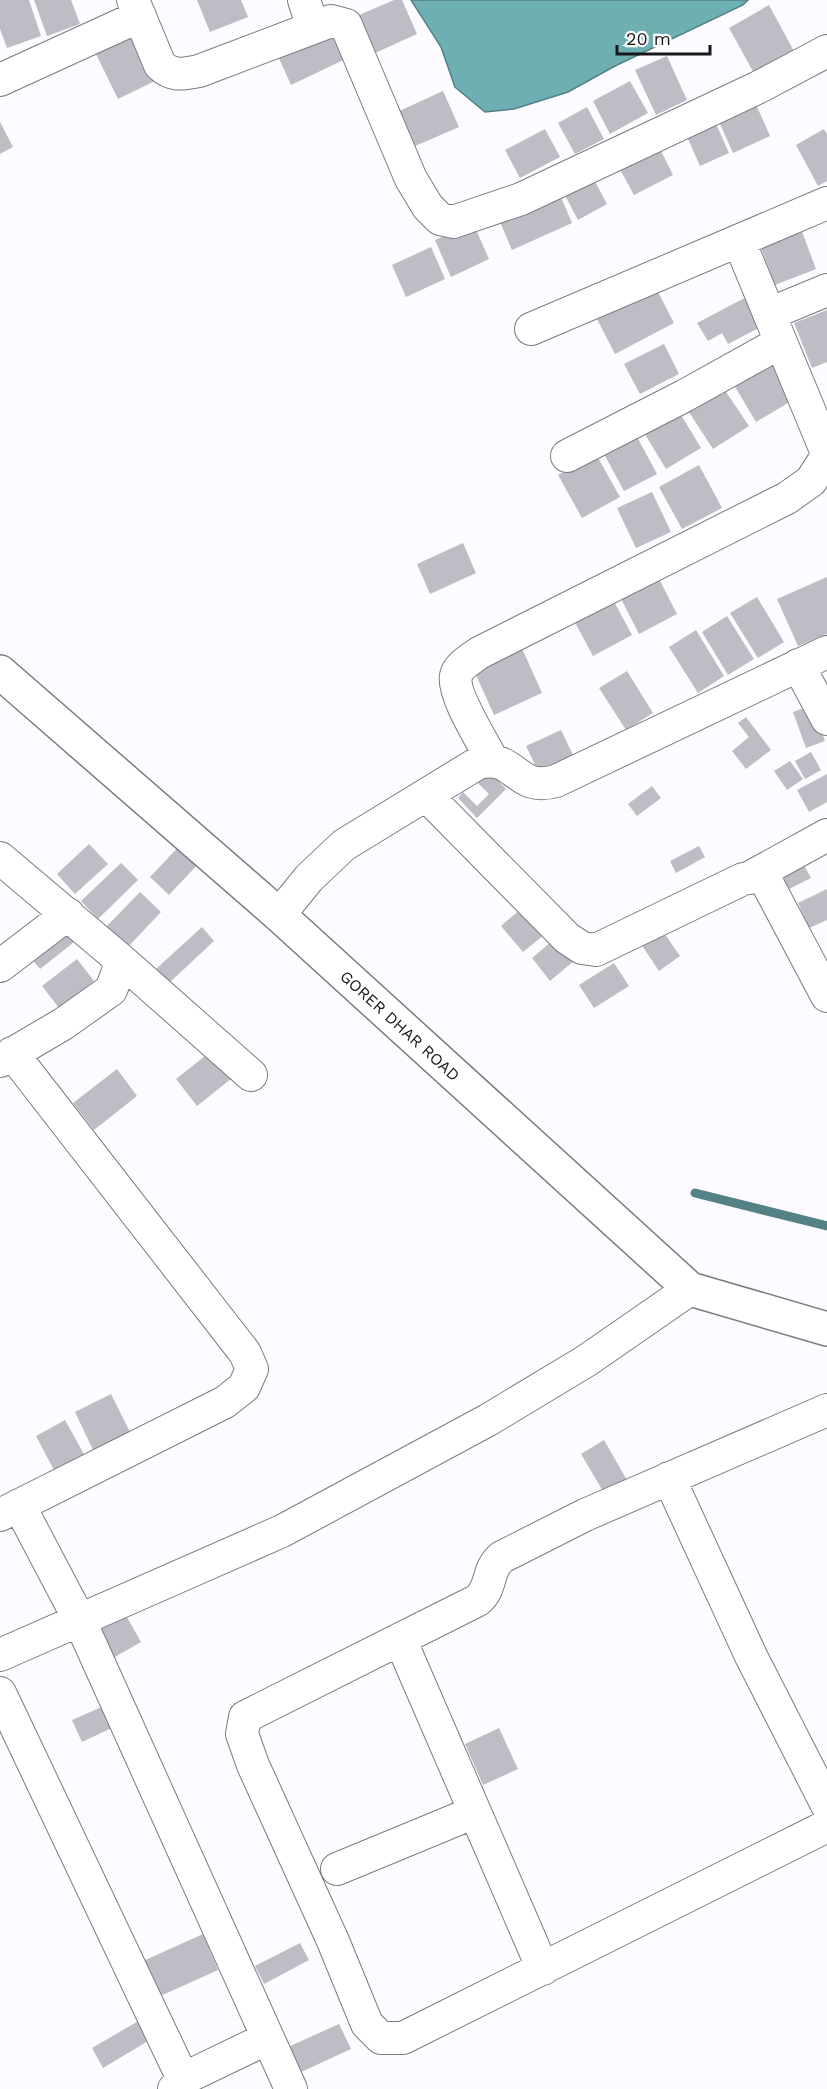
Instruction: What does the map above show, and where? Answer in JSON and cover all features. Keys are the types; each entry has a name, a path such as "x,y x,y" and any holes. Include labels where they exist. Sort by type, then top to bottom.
{"street":[{"path":"0,80 136,8 160,64 167,72 178,75 199,71 309,13 346,26 411,179 428,207 440,219 453,222 521,199 824,60"},
{"path":"531,329 827,202"},
{"path":"492,759 457,690 456,676 464,664 479,653 787,498 811,482 827,454 739,241"},
{"path":"567,456 684,396 827,290"},
{"path":"279,915 309,878 344,845 478,763 492,759 504,763 528,783 540,786 556,781 827,652"},
{"path":"798,665 827,719"},
{"name":"GORER DHAR ROAD","path":"0,672 279,915 690,1289 827,1329"},
{"path":"426,795 567,938 582,948 596,950 749,878 827,835"},
{"path":"5,869 68,914 251,1075"},
{"path":"749,878 757,877 766,881 827,996"},
{"path":"0,966 68,914"},
{"path":"122,961 111,990 63,1024 6,1057 245,1353 252,1369 244,1387 225,1402 10,1510 80,1621 291,2089"},
{"path":"0,1655 282,1531 488,1420 586,1361 690,1289"},
{"path":"827,1410 585,1515 502,1557 493,1564 489,1573 489,1586 478,1600 245,1717 242,1734 253,1765 333,1941 367,2024 381,2038 403,2038 827,1826"},
{"path":"669,1478 751,1656 827,1805"},
{"path":"400,1639 543,1969"},
{"path":"0,1693 179,2084 268,2038"},
{"path":"337,1869 475,1812"}],"water":[{"path":"411,0 748,0 743,5 615,66 568,92 514,109 485,112 455,87 441,47"}],"building":[{"path":"0,0 29,0 41,36 7,48 0,29"},
{"path":"34,0 71,0 80,24 47,36"},
{"path":"197,0 241,0 248,17 210,32"},
{"path":"394,0 402,0 417,34 373,54 357,16"},
{"path":"769,5 795,53 755,75 729,28"},
{"path":"340,26 354,55 291,85 278,56"},
{"path":"130,30 155,81 118,99 93,48"},
{"path":"667,56 687,100 656,115 635,70"},
{"path":"630,81 648,113 610,134 593,101"},
{"path":"443,91 459,127 413,147 397,112"},
{"path":"753,98 770,136 733,153 716,115"},
{"path":"587,107 604,139 575,154 558,123"},
{"path":"714,119 729,153 700,166 685,132"},
{"path":"0,122 13,147 0,154"},
{"path":"545,129 560,157 520,178 505,150"},
{"path":"824,129 827,134 827,181 818,186 796,145"},
{"path":"656,141 673,175 634,195 616,162"},
{"path":"589,170 607,204 578,220 560,186"},
{"path":"557,188 572,223 512,250 497,215"},
{"path":"473,223 489,259 451,277 435,240"},
{"path":"801,229 816,269 775,285 760,245"},
{"path":"431,247 445,279 406,297 392,265"},
{"path":"656,288 674,323 615,354 597,319"},
{"path":"754,293 770,322 728,344 722,333 708,341 697,323"},
{"path":"827,310 827,362 812,368 794,323"},
{"path":"664,344 679,374 640,394 624,364"},
{"path":"769,358 793,400 756,422 731,380"},
{"path":"720,383 749,426 713,449 685,406"},
{"path":"678,410 701,448 666,469 643,431"},
{"path":"636,435 657,474 624,491 603,452"},
{"path":"596,454 620,497 582,518 558,475"},
{"path":"699,465 722,508 682,529 659,487"},
{"path":"652,492 671,532 636,548 617,508"},
{"path":"463,543 476,573 430,594 417,564"},
{"path":"655,571 677,614 639,634 617,591"},
{"path":"827,577 827,634 798,646 777,599"},
{"path":"610,594 632,635 593,656 571,615"},
{"path":"757,597 784,642 758,658 730,613"},
{"path":"727,616 754,659 728,675 702,632"},
{"path":"696,630 724,676 698,693 669,647"},
{"path":"520,644 542,693 494,715 472,666"},
{"path":"627,671 653,713 626,730 599,688"},
{"path":"812,705 825,741 806,748 793,712"},
{"path":"746,717 771,750 746,769 732,751 749,737 738,723"},
{"path":"561,730 573,755 538,771 526,746"},
{"path":"811,752 821,770 805,779 795,761"},
{"path":"790,761 803,779 787,790 774,771"},
{"path":"487,769 506,789 477,818 458,798 463,792 477,806 489,794 475,780"},
{"path":"827,774 827,802 809,812 797,790"},
{"path":"652,786 661,798 637,816 628,804"},
{"path":"183,842 202,860 169,895 150,877"},
{"path":"89,844 108,864 75,894 57,874"},
{"path":"699,846 705,857 676,873 670,861"},
{"path":"799,856 811,878 789,889 778,867"},
{"path":"121,863 138,880 98,919 81,901"},
{"path":"827,889 827,920 809,928 798,903"},
{"path":"140,892 161,912 126,949 105,928"},
{"path":"528,903 551,929 523,952 501,926"},
{"path":"65,924 78,939 40,969 28,954"},
{"path":"202,927 214,941 169,983 156,969"},
{"path":"662,930 680,956 659,971 641,944"},
{"path":"557,937 575,960 550,981 532,958"},
{"path":"77,959 94,981 59,1008 42,986"},
{"path":"614,963 629,986 594,1008 579,985"},
{"path":"215,1048 236,1075 197,1106 176,1079"},
{"path":"117,1069 137,1096 94,1130 73,1103"},
{"path":"111,1394 131,1434 94,1452 75,1412"},
{"path":"65,1420 85,1456 55,1472 36,1436"},
{"path":"604,1440 627,1480 604,1493 581,1454"},
{"path":"124,1612 141,1642 108,1661 91,1631"},
{"path":"104,1706 114,1727 82,1742 72,1720"},
{"path":"499,1728 518,1769 483,1785 465,1744"},
{"path":"203,1934 218,1970 156,1998 141,1962"},
{"path":"300,1943 309,1960 264,1984 255,1966"},
{"path":"147,2016 158,2035 103,2068 92,2048"},
{"path":"339,2024 351,2049 299,2073 288,2047"}],"waterway":[{"path":"695,1193 827,1226"}]}
